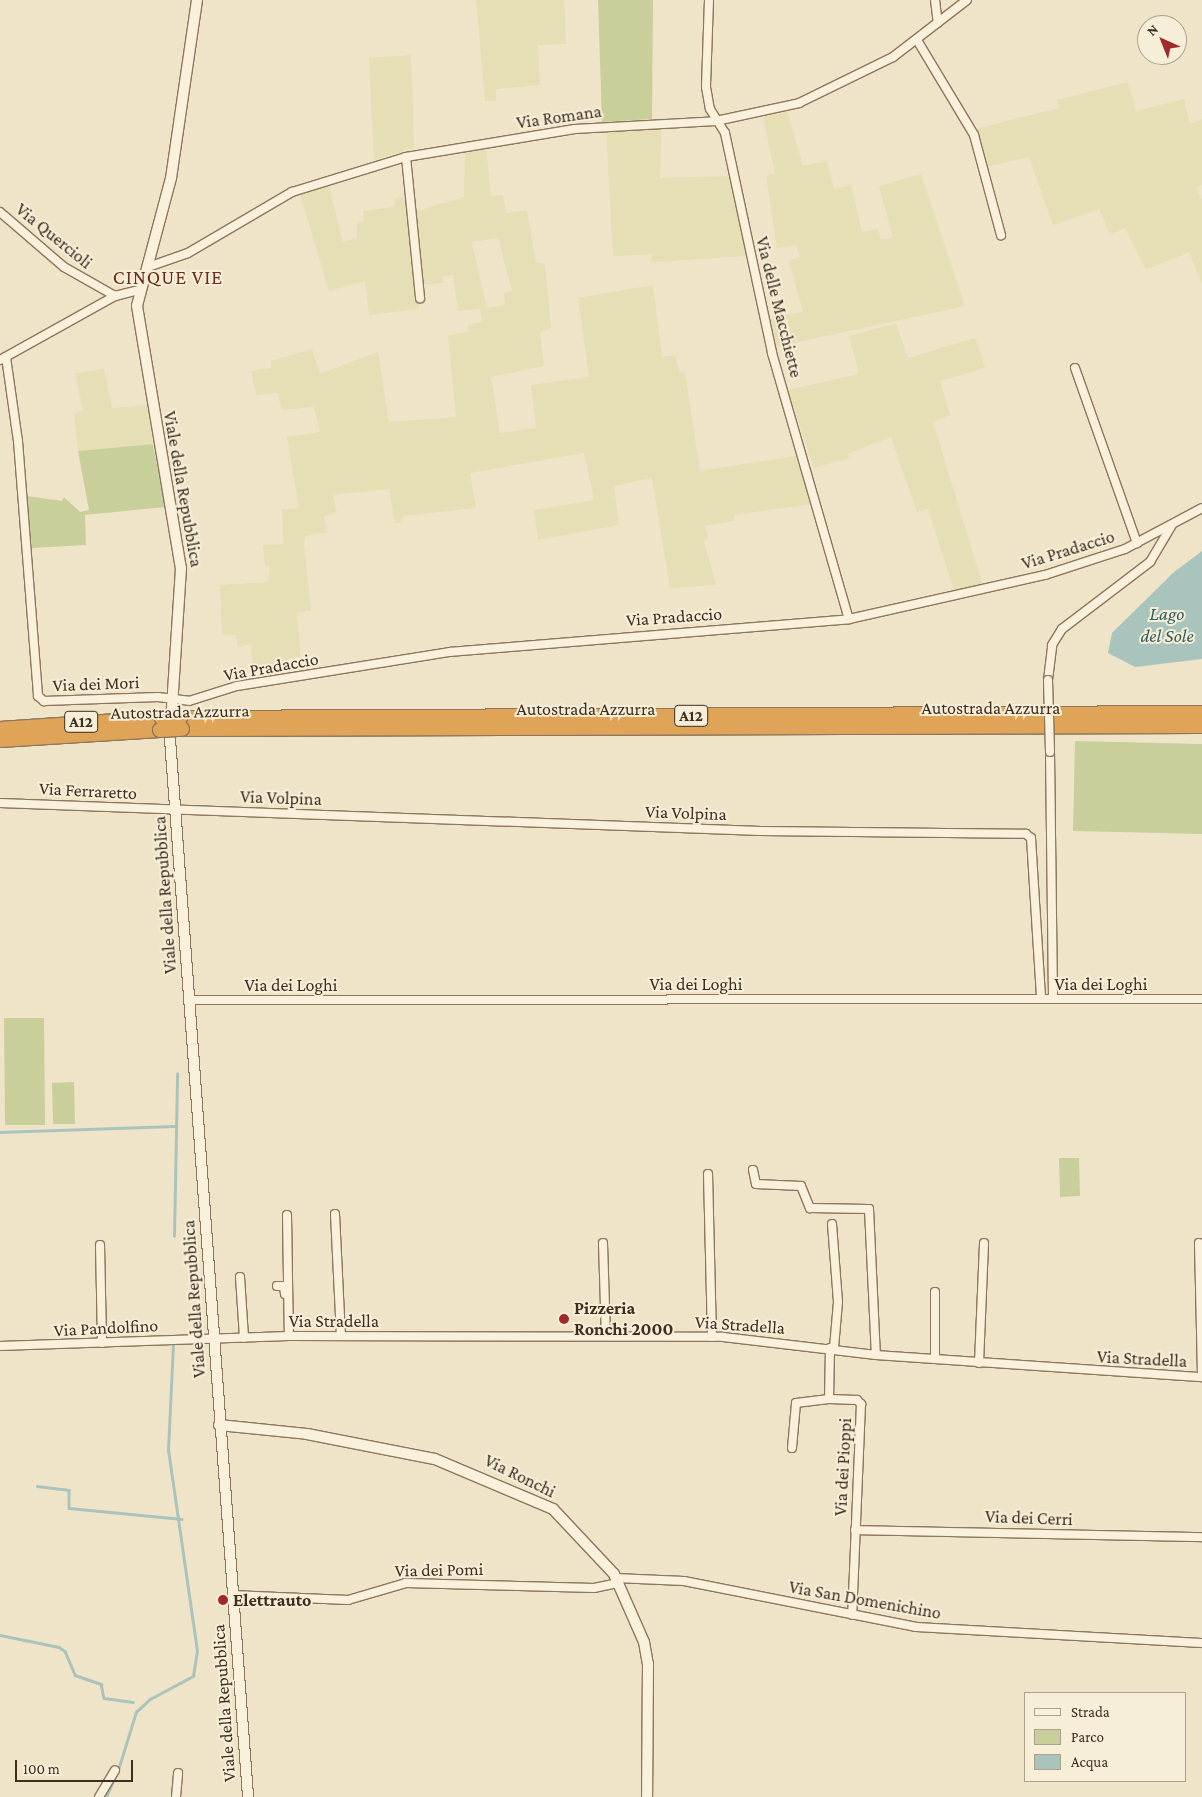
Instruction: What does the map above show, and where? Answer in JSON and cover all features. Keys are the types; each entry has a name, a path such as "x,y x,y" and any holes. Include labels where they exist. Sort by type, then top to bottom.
{"highway":[{"name":"Autostrada Azzurra","path":"181,724 1202,713"},
{"name":"Autostrada Azzurra","path":"0,740 161,724"},
{"name":"Autostrada Azzurra","path":"0,729 161,724 1202,726"}],"main road":[{"name":"Viale della Repubblica","path":"197,0 171,178 148,266 139,290 138,324 181,568 169,698 219,1425 248,1797"},
{"name":"Via Ronchi","path":"219,1425 392,1449 472,1471 553,1509 599,1554 617,1581 644,1642 648,1664 647,1797"}],"street":[{"name":"Via delle Macchiette","path":"708,0 706,86 716,121 725,133 772,352 849,619"},
{"path":"935,0 938,23"},
{"name":"Via Romana","path":"148,266 188,253 292,192 406,157 584,128 716,121 809,100 869,72 917,40 967,0"},
{"path":"917,40 974,135 1001,235"},
{"path":"406,157 420,298"},
{"name":"Via Quercioli","path":"0,212 64,267 115,296"},
{"path":"3,358 115,296 139,290"},
{"name":"Via dei Mori","path":"3,358 18,442 38,696 44,701 169,698"},
{"path":"1075,368 1137,542"},
{"name":"Via Pradaccio","path":"169,698 189,700 237,686 450,652 849,619 1045,575 1137,542 1202,508"},
{"name":"Via Pradaccio","path":"1053,999 1048,680 1052,645 1062,630 1150,562 1172,525"},
{"name":"Via Ferraretto","path":"0,803 176,811"},
{"name":"Via Volpina","path":"176,811 760,831 1026,834 1031,838 1041,999"},
{"name":"Via dei Loghi","path":"190,1000 1202,1000"},
{"path":"753,1170 756,1184 801,1186 810,1208 869,1208 876,1355"},
{"path":"708,1174 712,1337"},
{"path":"335,1214 341,1336"},
{"path":"287,1215 288,1336"},
{"name":"Via dei Pioppi","path":"832,1224 838,1302 832,1348 829,1399 857,1400 861,1404 852,1615"},
{"path":"603,1243 606,1336"},
{"path":"979,1363 984,1243"},
{"path":"1199,1243 1202,1377"},
{"path":"100,1245 102,1343"},
{"path":"240,1278 244,1338"},
{"path":"277,1286 284,1286 288,1336"},
{"path":"935,1292 935,1359"},
{"name":"Via Stradella","path":"213,1338 288,1336 712,1337 832,1348 876,1355 1202,1377"},
{"name":"Via Pandolfino","path":"0,1346 213,1338"},
{"path":"792,1448 796,1403 829,1399"},
{"name":"Via dei Cerri","path":"855,1530 1202,1537"},
{"name":"Via dei Pomi","path":"232,1595 348,1600 406,1584 594,1588 617,1581"},
{"name":"Via San Domenichino","path":"617,1581 684,1581 852,1615 944,1630 1202,1643"},
{"path":"99,1797 115,1770"},
{"path":"176,1797 178,1773"}],"shaded area":[{"path":"476,0 564,0 566,44 538,45 540,85 496,89 496,101 485,101"},
{"path":"411,55 414,147 374,160 369,58"},
{"path":"1128,82 1136,111 1184,99 1190,124 1202,119 1202,185 1196,188 1202,200 1202,284 1189,252 1146,270 1125,228 1110,234 1099,209 1053,225 1029,157 986,167 974,129 1059,108 1057,100"},
{"path":"787,111 803,166 827,161 834,189 851,185 862,232 878,229 881,239 893,238 879,186 921,174 965,306 776,347 770,319 803,312 789,261 800,257 796,245 777,248 766,176 775,173 763,117"},
{"path":"661,127 660,178 732,176 748,256 655,262 650,261 653,254 613,256 606,129"},
{"path":"486,147 491,196 503,195 506,213 527,210 536,262 545,264 551,329 540,332 544,366 491,377 500,433 536,428 531,385 589,377 578,298 653,285 662,357 675,355 680,373 685,372 700,471 801,455 812,504 734,515 734,521 705,526 708,539 704,541 716,585 670,588 652,478 614,486 619,525 538,540 534,510 594,500 584,453 470,473 476,508 403,516 402,523 395,523 389,489 333,495 337,513 324,516 327,532 305,536 304,544 311,610 297,613 301,662 253,670 251,644 238,647 236,635 222,635 220,585 268,582 270,566 265,566 263,545 284,544 282,509 299,508 287,437 320,432 314,407 282,410 277,393 256,395 251,371 271,368 271,361 312,349 320,374 378,352 389,422 456,417 448,335 468,332 468,325 482,322 480,309 458,311 453,275 442,276 443,283 417,285 419,309 369,315 365,281 329,291 300,194 329,186 343,242 357,238 357,223 364,222 363,211 394,207 394,198 409,196 411,213 464,197 465,149","holes":["498,238 512,291 504,293 505,305 487,308 472,242"]},
{"path":"896,323 908,358 975,338 985,368 940,381 950,415 933,422 983,586 955,593 928,509 917,512 891,437 848,454 849,458 814,468 788,390 859,374 849,336"},
{"path":"104,369 112,408 148,405 153,444 78,451 74,413 83,411 75,373"}],"green space":[{"path":"598,0 653,0 652,119 602,122"},
{"path":"153,444 165,507 85,515 86,545 32,548 27,496 62,501 64,497 80,512 89,510 78,451"},
{"path":"1075,741 1202,744 1202,834 1073,831"},
{"path":"4,1018 44,1018 45,1125 5,1125"},
{"path":"74,1082 75,1124 53,1124 52,1083"},
{"path":"1059,1158 1079,1158 1080,1196 1060,1197"}],"water":[{"name":"Lago del Sole","path":"1202,551 1202,659 1135,667 1108,653 1112,633 1174,572"}],"waterway":[{"path":"174,1236 177,1074"},
{"path":"0,1132 174,1126"},
{"path":"118,1770 136,1712 150,1699 193,1676 197,1651 168,1450 173,1344"},
{"path":"37,1486 69,1490 69,1508 181,1519"},
{"path":"0,1635 59,1647 65,1651 75,1675 101,1684 104,1698 133,1702"},
{"path":"106,1797 116,1775"}],"place":[{"name":"Pizzeria Ronchi 2000","path":"564,1319"},
{"name":"Elettrauto","path":"223,1600"}],"district":[{"name":"CINQUE VIE","path":"168,277"}]}
